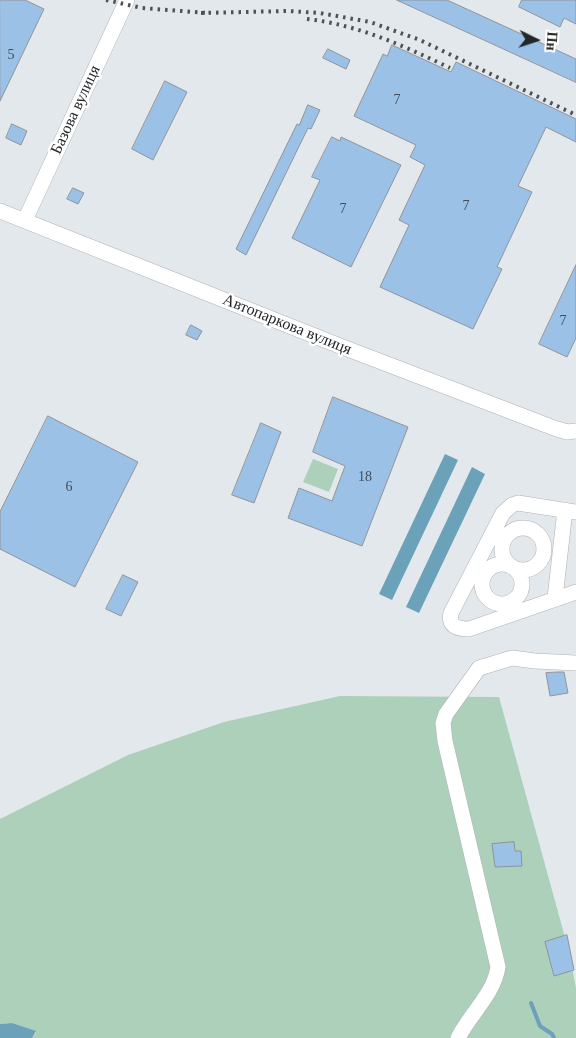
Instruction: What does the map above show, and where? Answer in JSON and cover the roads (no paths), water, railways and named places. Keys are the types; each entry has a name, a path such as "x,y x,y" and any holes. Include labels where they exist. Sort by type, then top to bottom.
{"street":[{"name":"Базова вулиця","path":"25,220 127,0"},
{"name":"Автопаркова вулиця","path":"0,211 296,329 545,425 567,432 576,431"},
{"path":"556,598 570,511 518,503 512,505 503,513 451,613 451,623 460,629 469,629 576,592"},
{"path":"533,531 541,506"},
{"path":"528,528 533,531 538,534 544,544 540,562 530,568 518,569 513,567 505,559 503,553 504,541 516,529 528,528"},
{"path":"458,1038 465,1024 491,989 498,967 445,742 443,723 446,714 479,668 512,658 576,663"}],"water":[{"path":"445,454 458,460 392,600 379,594"},
{"path":"472,467 485,474 419,613 406,607"},
{"path":"12,1023 36,1031 32,1038 0,1038 0,1024"}],"waterway":[{"path":"531,1003 540,1026 552,1034 554,1038"}],"railway":[{"path":"106,0 142,8 207,13"},
{"path":"201,13 288,11 320,13 370,22 420,40 576,115"},
{"path":"307,19 363,31 398,44 450,68"}]}
